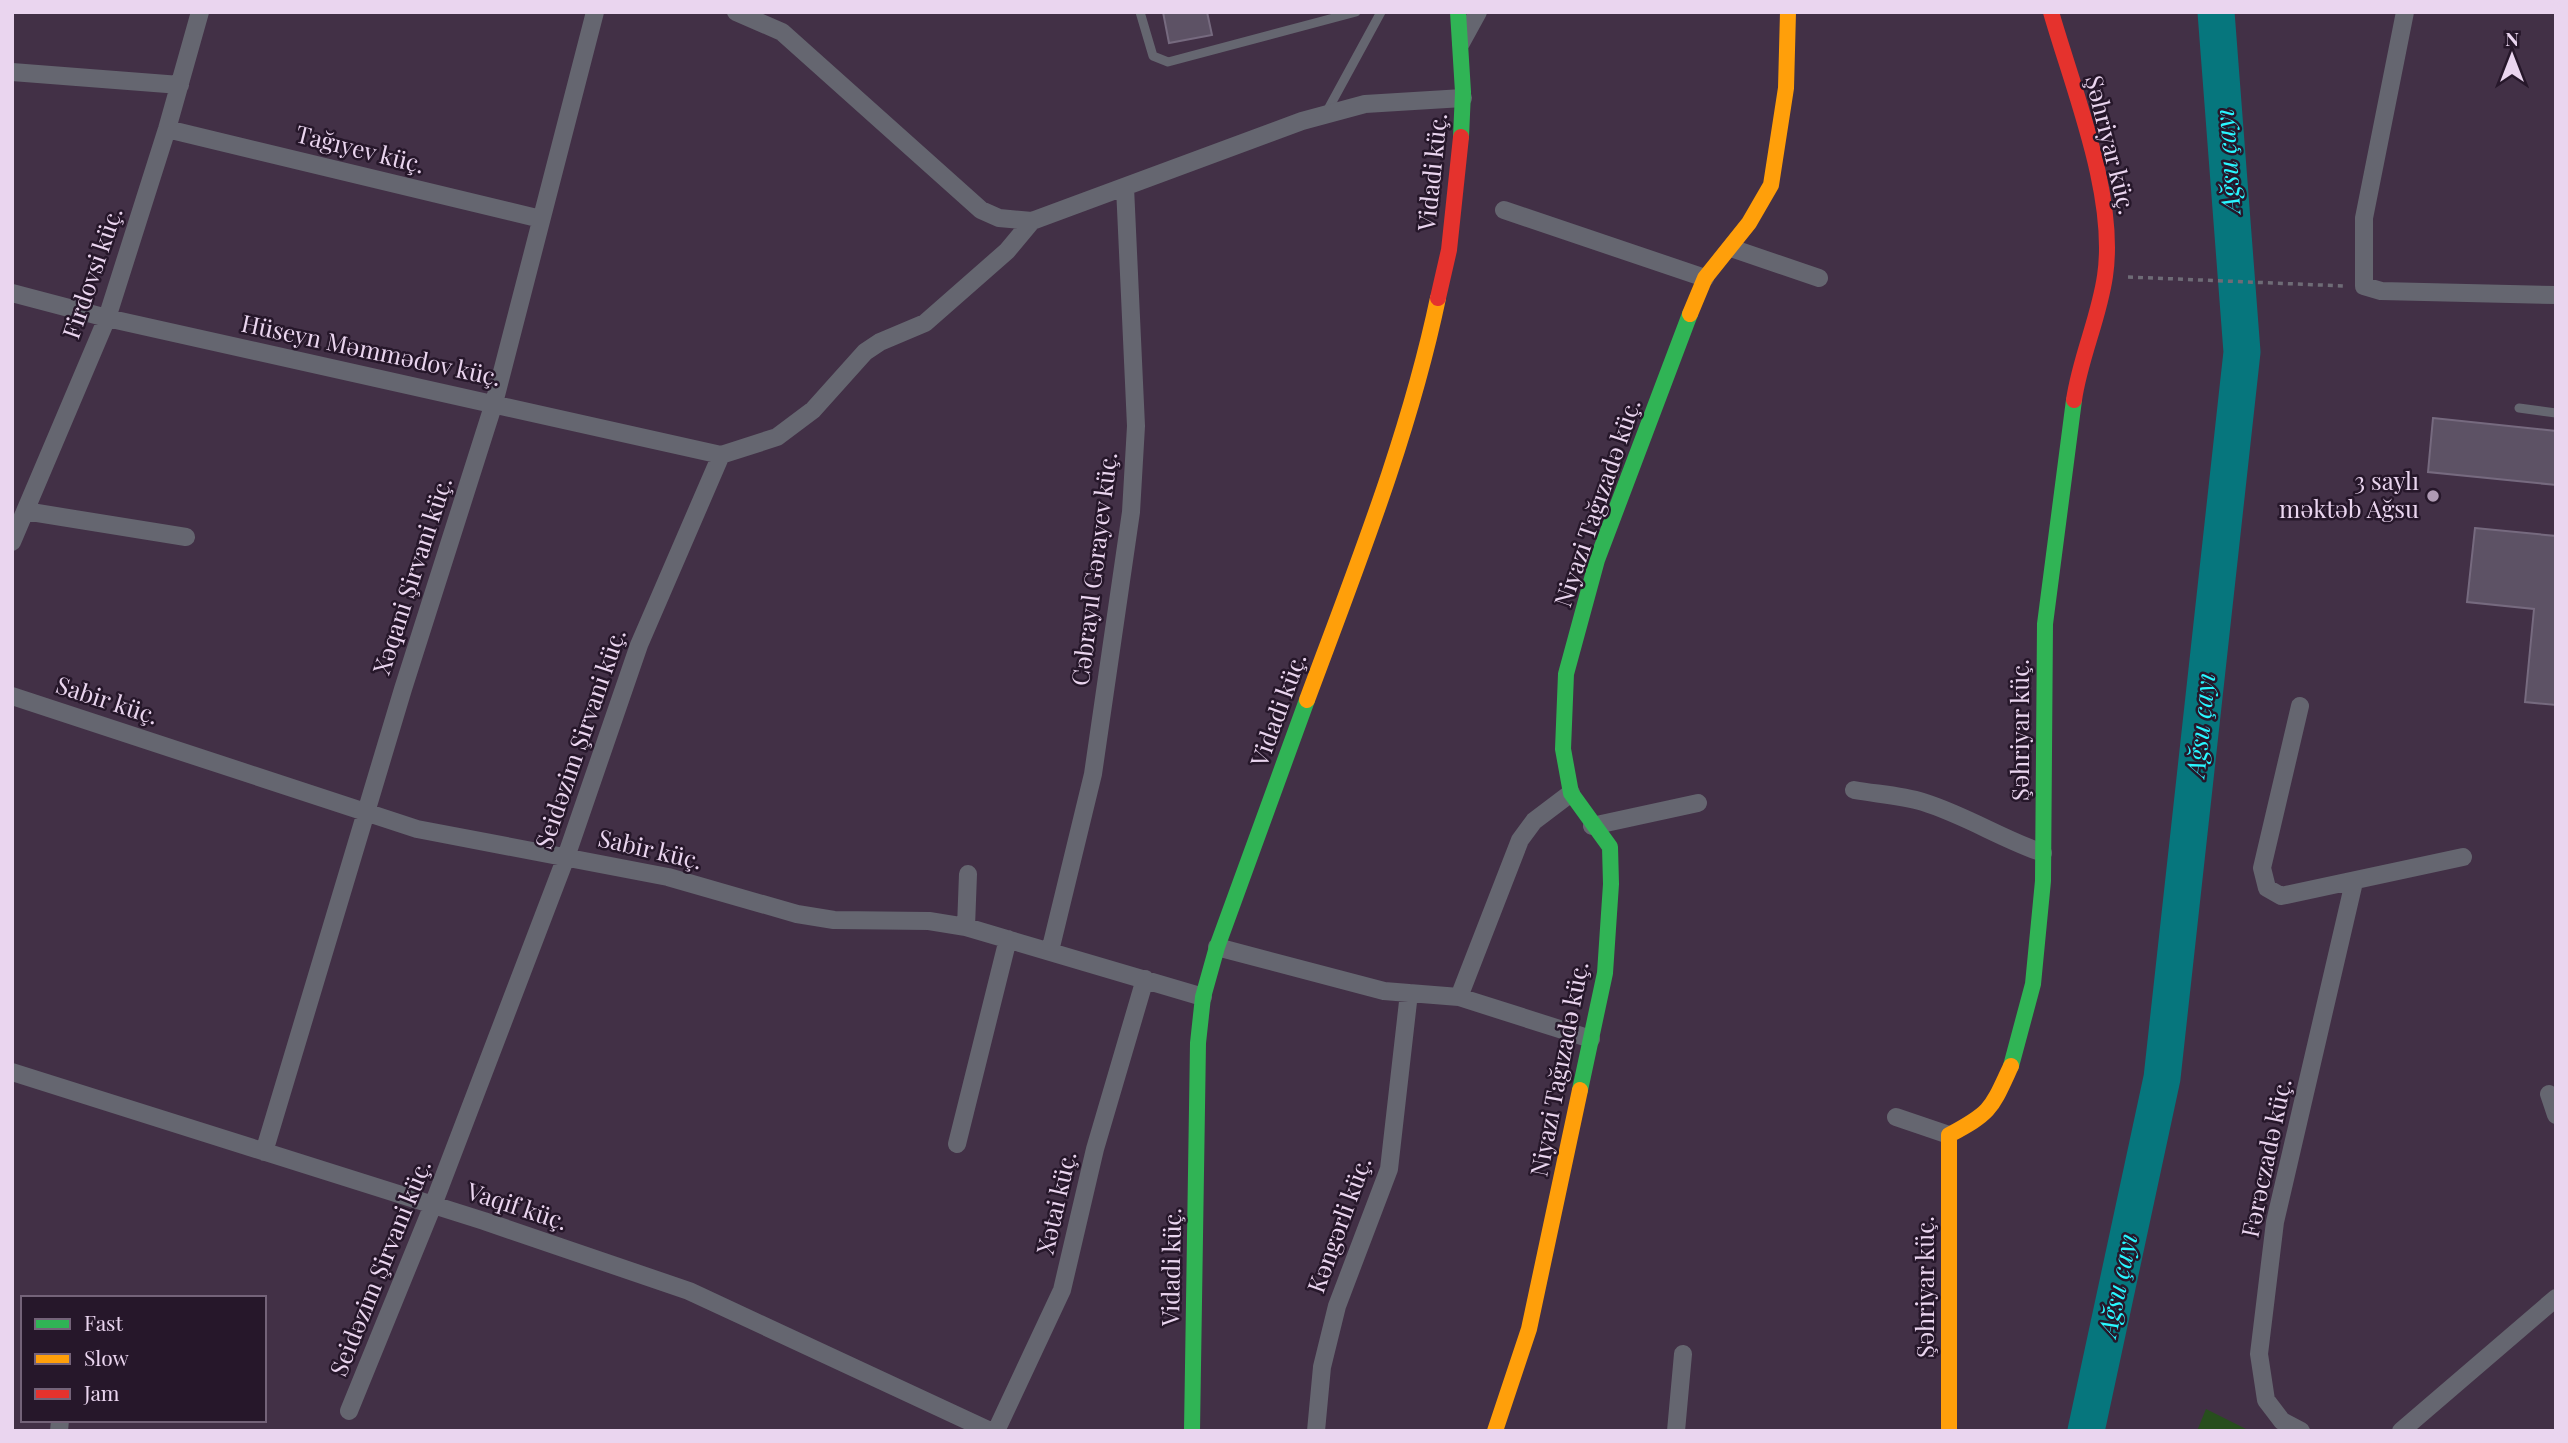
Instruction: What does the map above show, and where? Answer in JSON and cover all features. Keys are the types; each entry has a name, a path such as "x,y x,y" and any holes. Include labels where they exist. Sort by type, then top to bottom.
{"street":[{"name":"Firdovsi küç.","path":"12,542 107,318 167,129 200,12"},
{"name":"Xəqani Şirvani küç.","path":"264,1152 365,814 494,403 595,12"},
{"path":"736,12 782,32 981,210 999,218 1032,221 1325,115 1365,104 1463,98"},
{"name":"Vidadi küç.","path":"1192,1431 1198,1043 1203,997 1217,947 1362,551 1416,383 1444,275 1452,227 1463,98 1458,12"},
{"path":"1461,43 1478,12"},
{"name":"Niyazi Tağızadə küç.","path":"1495,1431 1529,1329 1605,973 1611,884 1610,847 1592,826 1572,793 1563,749 1566,674 1597,561 1704,278 1731,248 1771,186 1786,88 1788,12"},
{"name":"Şəhriyar küç.","path":"1949,1431 1949,1135 1977,1121 1992,1107 2012,1063 2033,984 2043,853 2045,624 2075,394 2105,276 2109,226 2095,165 2051,12"},
{"path":"2405,12 2364,218 2364,286 2381,291 2556,295"},
{"path":"12,72 180,85"},
{"name":"Tağıyev küç.","path":"167,129 541,219"},
{"name":"Cəbrayıl Gərayev küç.","path":"1050,951 1093,774 1131,512 1136,426 1125,187"},
{"path":"1504,210 1704,278"},
{"path":"721,455 777,437 804,417 865,352 880,342 925,323 1007,251 1032,221"},
{"path":"1731,248 1819,278"},
{"name":"Hüseyn Məmmədov küç.","path":"12,293 107,318 721,455"},
{"name":"Seidəzim Şirvani küç.","path":"349,1411 433,1205 566,857 639,645 721,455"},
{"path":"25,511 186,537"},
{"name":"Sabir küç.","path":"12,696 417,829 668,877 797,914 834,920 929,921 966,927 1203,997"},
{"path":"2300,706 2262,867 2267,888 2281,896 2463,857"},
{"path":"1854,790 1922,802 2043,853"},
{"path":"1459,997 1520,841 1534,821 1572,793"},
{"path":"1592,826 1698,803"},
{"path":"966,927 968,874"},
{"name":"Fərəczadə küç.","path":"2301,1431 2282,1421 2266,1401 2259,1354 2275,1222 2354,882"},
{"path":"957,1144 1008,939"},
{"path":"1217,947 1384,991 1459,997 1591,1039"},
{"name":"Xətai küç.","path":"996,1431 1062,1290 1095,1149 1145,979"},
{"name":"Kəngərli küç.","path":"1317,1431 1322,1367 1336,1306 1389,1169 1409,993"},
{"name":"Vaqif küç.","path":"12,1072 433,1205 689,1291 990,1431"},
{"path":"2549,1094 2556,1115"},
{"path":"1896,1117 1949,1135"},
{"path":"2401,1431 2556,1298"},
{"path":"1676,1431 1683,1354"}],"lane":[{"path":"1140,12 1153,56 1168,62 1356,12"},
{"path":"1325,115 1381,12"},
{"path":"2519,408 2556,413"}],"path":[{"path":"2105,276 2328,285"}],"green space":[{"path":"2206,1409 2250,1431 2197,1431"}],"building":[{"path":"1163,12 1207,12 1212,35 1169,43"},
{"path":"2433,418 2556,431 2556,485 2428,472"},
{"path":"2475,528 2556,536 2556,705 2525,702 2534,609 2467,602"}],"waterway":[{"name":"Ağsu çayı","path":"2086,1431 2162,1078 2242,352 2216,12"}],"traffic: fast":[{"path":"1458,12 1463,92 1461,137"},
{"path":"1580,1090 1605,973 1611,884 1610,847 1571,793 1563,749 1566,674 1597,560 1690,314"},
{"path":"2011,1066 2033,984 2043,881 2045,624 2074,400"},
{"path":"1192,1431 1198,1043 1203,997 1217,947 1307,700"}],"traffic: slow":[{"path":"1690,314 1705,278 1749,223 1771,185 1786,88 1788,12"},
{"path":"1307,700 1397,451 1438,298"},
{"path":"1949,1431 1949,1135 1974,1121 1989,1108 2011,1066"},
{"path":"1495,1431 1529,1329 1580,1090"}],"traffic: jam":[{"path":"2051,12 2091,143 2105,212 2107,245 2102,292 2074,400"},
{"path":"1438,298 1449,250 1461,137"}],"place":[{"name":"3 saylı məktəb Ağsu","path":"2433,496"}]}
